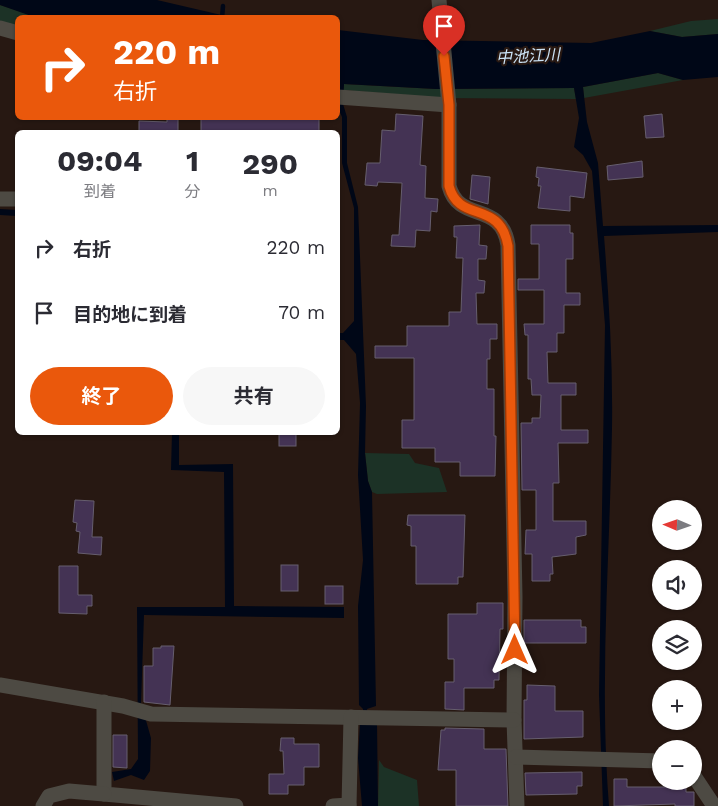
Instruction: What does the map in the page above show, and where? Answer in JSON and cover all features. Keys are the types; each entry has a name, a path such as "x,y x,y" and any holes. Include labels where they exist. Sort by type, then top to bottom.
{"street":[{"path":"439,0 449,105 449,186 452,197 458,204 492,217 502,226 508,246 515,597 514,720 517,806"},
{"path":"0,28 15,32"},
{"path":"343,97 449,105"},
{"path":"0,199 15,199"},
{"path":"0,685 104,702 151,714 514,720"},
{"path":"104,702 104,794"},
{"path":"332,806 349,806 360,717"},
{"path":"516,758 652,761"},
{"path":"702,788 714,806"},
{"path":"43,806 49,796 69,791 104,794 133,802 236,806"}],"green space":[{"path":"0,5 31,15 15,15 15,27 0,23"},
{"path":"718,19 718,34 682,37 650,31 691,21"},
{"path":"658,73 683,80 584,98 583,87"},
{"path":"344,84 436,89 574,88 576,99 440,98 343,90"},
{"path":"365,453 409,454 415,463 439,468 447,492 377,494 372,492 368,481"},
{"path":"379,760 384,767 417,780 419,806 378,806"}],"water":[{"path":"0,0 157,0 221,15 28,15 0,5"},
{"name":"中池江川","path":"340,30 423,40 591,43 650,31 682,37 718,34 718,77 683,80 658,73 583,87 587,122 598,163 603,226 718,225 718,232 604,236 612,404 605,665 606,759 609,806 603,806 599,695 605,325 592,171 583,155 574,147 579,118 574,88 436,89 344,84 343,104 347,117 347,163 358,207 366,406 365,453 368,481 372,492 376,706 367,709 369,722 377,722 378,806 362,806 358,758 360,723 364,722 363,709 359,705 358,606 363,560 358,475 360,403 356,354 344,340 340,340 340,333 343,333 354,321 354,208 342,163 342,117 340,112"},
{"path":"0,209 15,210 15,216 0,215"},
{"path":"172,435 179,435 179,465 233,464 234,606 344,607 344,618 144,615 141,703 151,738 150,771 144,780 131,775 114,781 112,772 131,769 138,759 137,607 225,607 224,472 171,470"}],"building":[{"path":"396,114 423,116 420,165 426,166 425,198 438,199 437,212 431,211 430,231 416,230 415,247 391,246 392,235 399,235 402,183 378,182 377,186 365,185 367,163 380,163 382,130 395,131"},
{"path":"662,114 664,137 646,138 644,116"},
{"path":"167,120 178,120 178,130 139,130 139,121 167,122"},
{"path":"201,120 319,120 319,130 201,130"},
{"path":"642,161 643,177 608,180 607,166"},
{"path":"537,167 587,173 584,198 570,196 570,211 538,208 541,186 538,186 539,178 536,177"},
{"path":"472,175 490,177 488,204 470,199"},
{"path":"480,225 479,245 487,246 486,259 478,259 478,280 485,281 484,293 476,293 477,324 497,324 497,339 490,339 490,359 487,359 487,389 494,389 495,476 460,476 460,462 435,462 435,448 402,448 402,420 414,420 414,358 375,358 375,346 407,346 407,326 449,326 449,312 461,312 463,258 456,258 457,237 454,237 454,226"},
{"path":"531,225 570,225 570,233 573,233 573,259 566,259 566,293 580,293 580,305 564,305 564,333 557,333 557,352 547,352 548,383 576,383 576,395 561,395 561,430 588,430 588,443 558,443 559,483 553,483 553,521 586,521 586,535 576,537 576,554 552,557 553,574 550,574 550,581 532,581 532,554 525,554 526,530 536,530 536,490 522,490 521,423 532,423 532,418 540,418 541,395 532,395 531,379 528,379 528,335 525,335 524,324 544,324 544,290 518,290 518,279 539,279 539,244 531,244"},
{"path":"279,435 296,435 296,446 279,446"},
{"path":"75,500 94,501 92,537 102,537 101,555 78,553 80,532 76,531 77,523 73,522"},
{"path":"408,515 465,515 463,577 458,577 458,584 416,584 416,546 411,546 411,526 407,525"},
{"path":"281,565 298,565 298,591 281,591"},
{"path":"59,566 78,566 78,595 92,595 92,606 87,606 87,614 59,613"},
{"path":"325,586 343,586 343,604 325,604"},
{"path":"477,603 503,603 503,629 500,629 499,680 494,680 494,688 464,688 464,710 445,709 445,682 454,682 454,659 448,659 448,614 477,614"},
{"path":"524,620 581,620 581,627 586,627 586,643 524,643"},
{"path":"161,646 174,646 170,705 144,702 144,666 153,666 153,648 161,648"},
{"path":"527,685 555,686 555,711 583,711 583,737 524,739 524,700 527,700"},
{"path":"445,728 484,729 484,749 506,749 508,806 456,806 456,770 438,770 441,730 445,730"},
{"path":"113,735 127,735 127,768 113,767"},
{"path":"281,738 294,738 294,744 319,744 319,767 304,767 304,785 288,785 288,794 269,794 269,774 284,774 283,751 280,751"},
{"path":"582,772 582,786 577,786 577,794 526,795 525,773"},
{"path":"614,779 627,779 627,787 652,787 652,790 686,790 686,792 694,792 694,806 675,806 675,804 614,806"}],"waterway":[{"path":"222,15 223,6"}],"route":[{"path":"444,56 449,105 449,186 452,197 458,204 492,217 502,226 508,246 515,650"}]}
